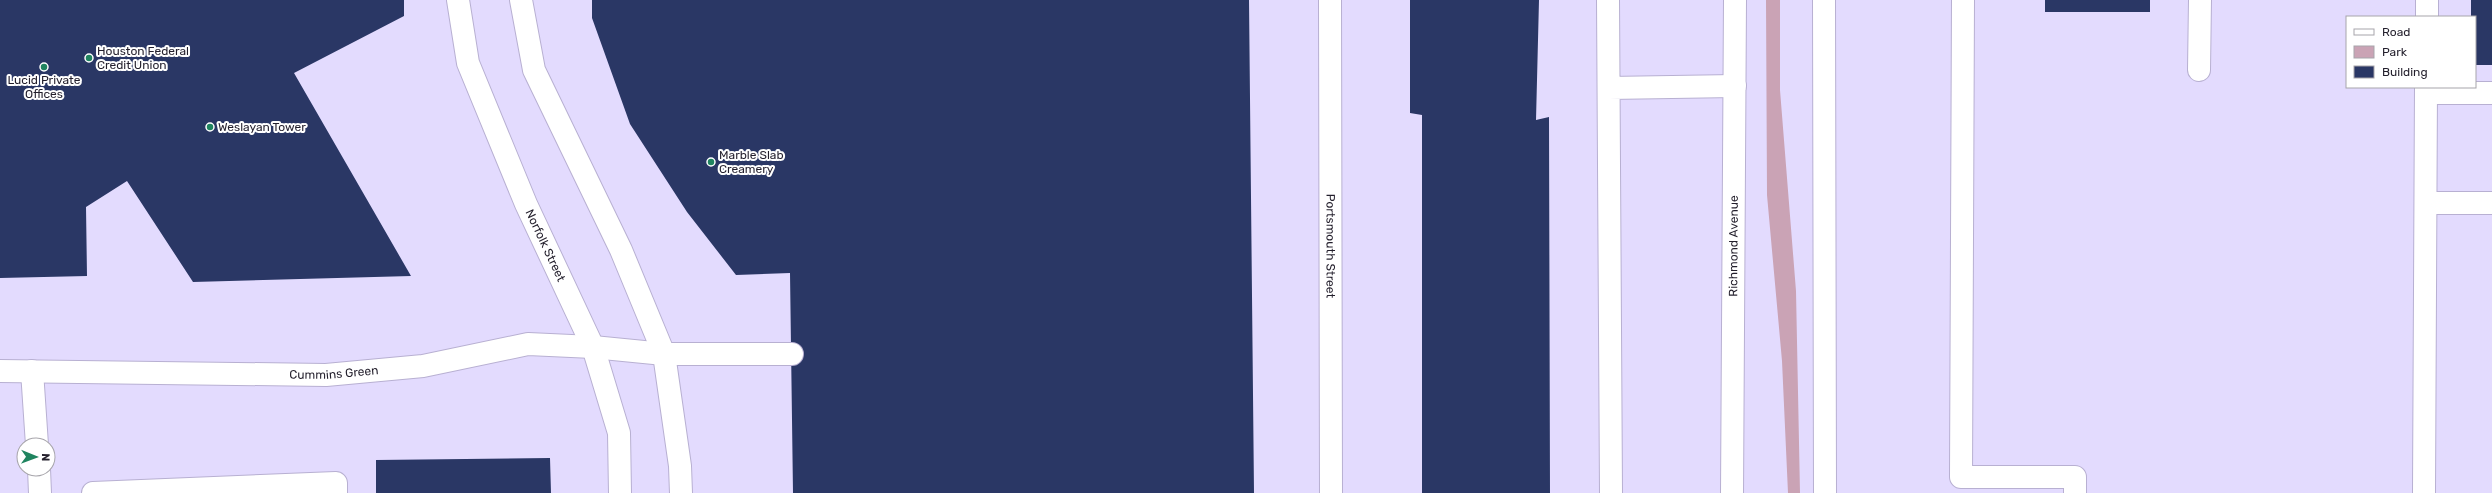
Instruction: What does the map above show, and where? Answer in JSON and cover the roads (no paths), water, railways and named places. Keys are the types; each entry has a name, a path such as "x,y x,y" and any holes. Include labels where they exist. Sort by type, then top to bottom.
{"street":[{"name":"Norfolk Street","path":"458,0 468,63 526,204 593,347 619,433 620,493"},
{"path":"521,0 534,70 621,250 664,354 680,466 680,493"},
{"name":"Portsmouth Street","path":"1330,0 1331,493"},
{"path":"1608,0 1611,493"},
{"name":"Richmond Avenue","path":"1732,493 1735,0"},
{"path":"1824,0 1825,493"},
{"path":"1963,0 1961,477 2075,477 2075,493"},
{"path":"2199,70 2200,0"},
{"path":"2427,0 2427,16"},
{"path":"1609,88 1735,86"},
{"path":"2424,493 2426,90 2492,93"},
{"path":"2426,203 2492,203"},
{"name":"Cummins Green","path":"0,371 326,375 423,366 528,344 593,347 664,354 792,354"},
{"path":"32,371 36,437"},
{"path":"39,477 40,493"},
{"path":"93,493 336,483 336,493"}],"place":[{"name":"Houston Federal Credit Union","path":"89,58"},
{"name":"Lucid Private Offices","path":"44,67"},
{"name":"Weslayan Tower","path":"210,127"},
{"name":"Marble Slab Creamery","path":"711,162"}]}
